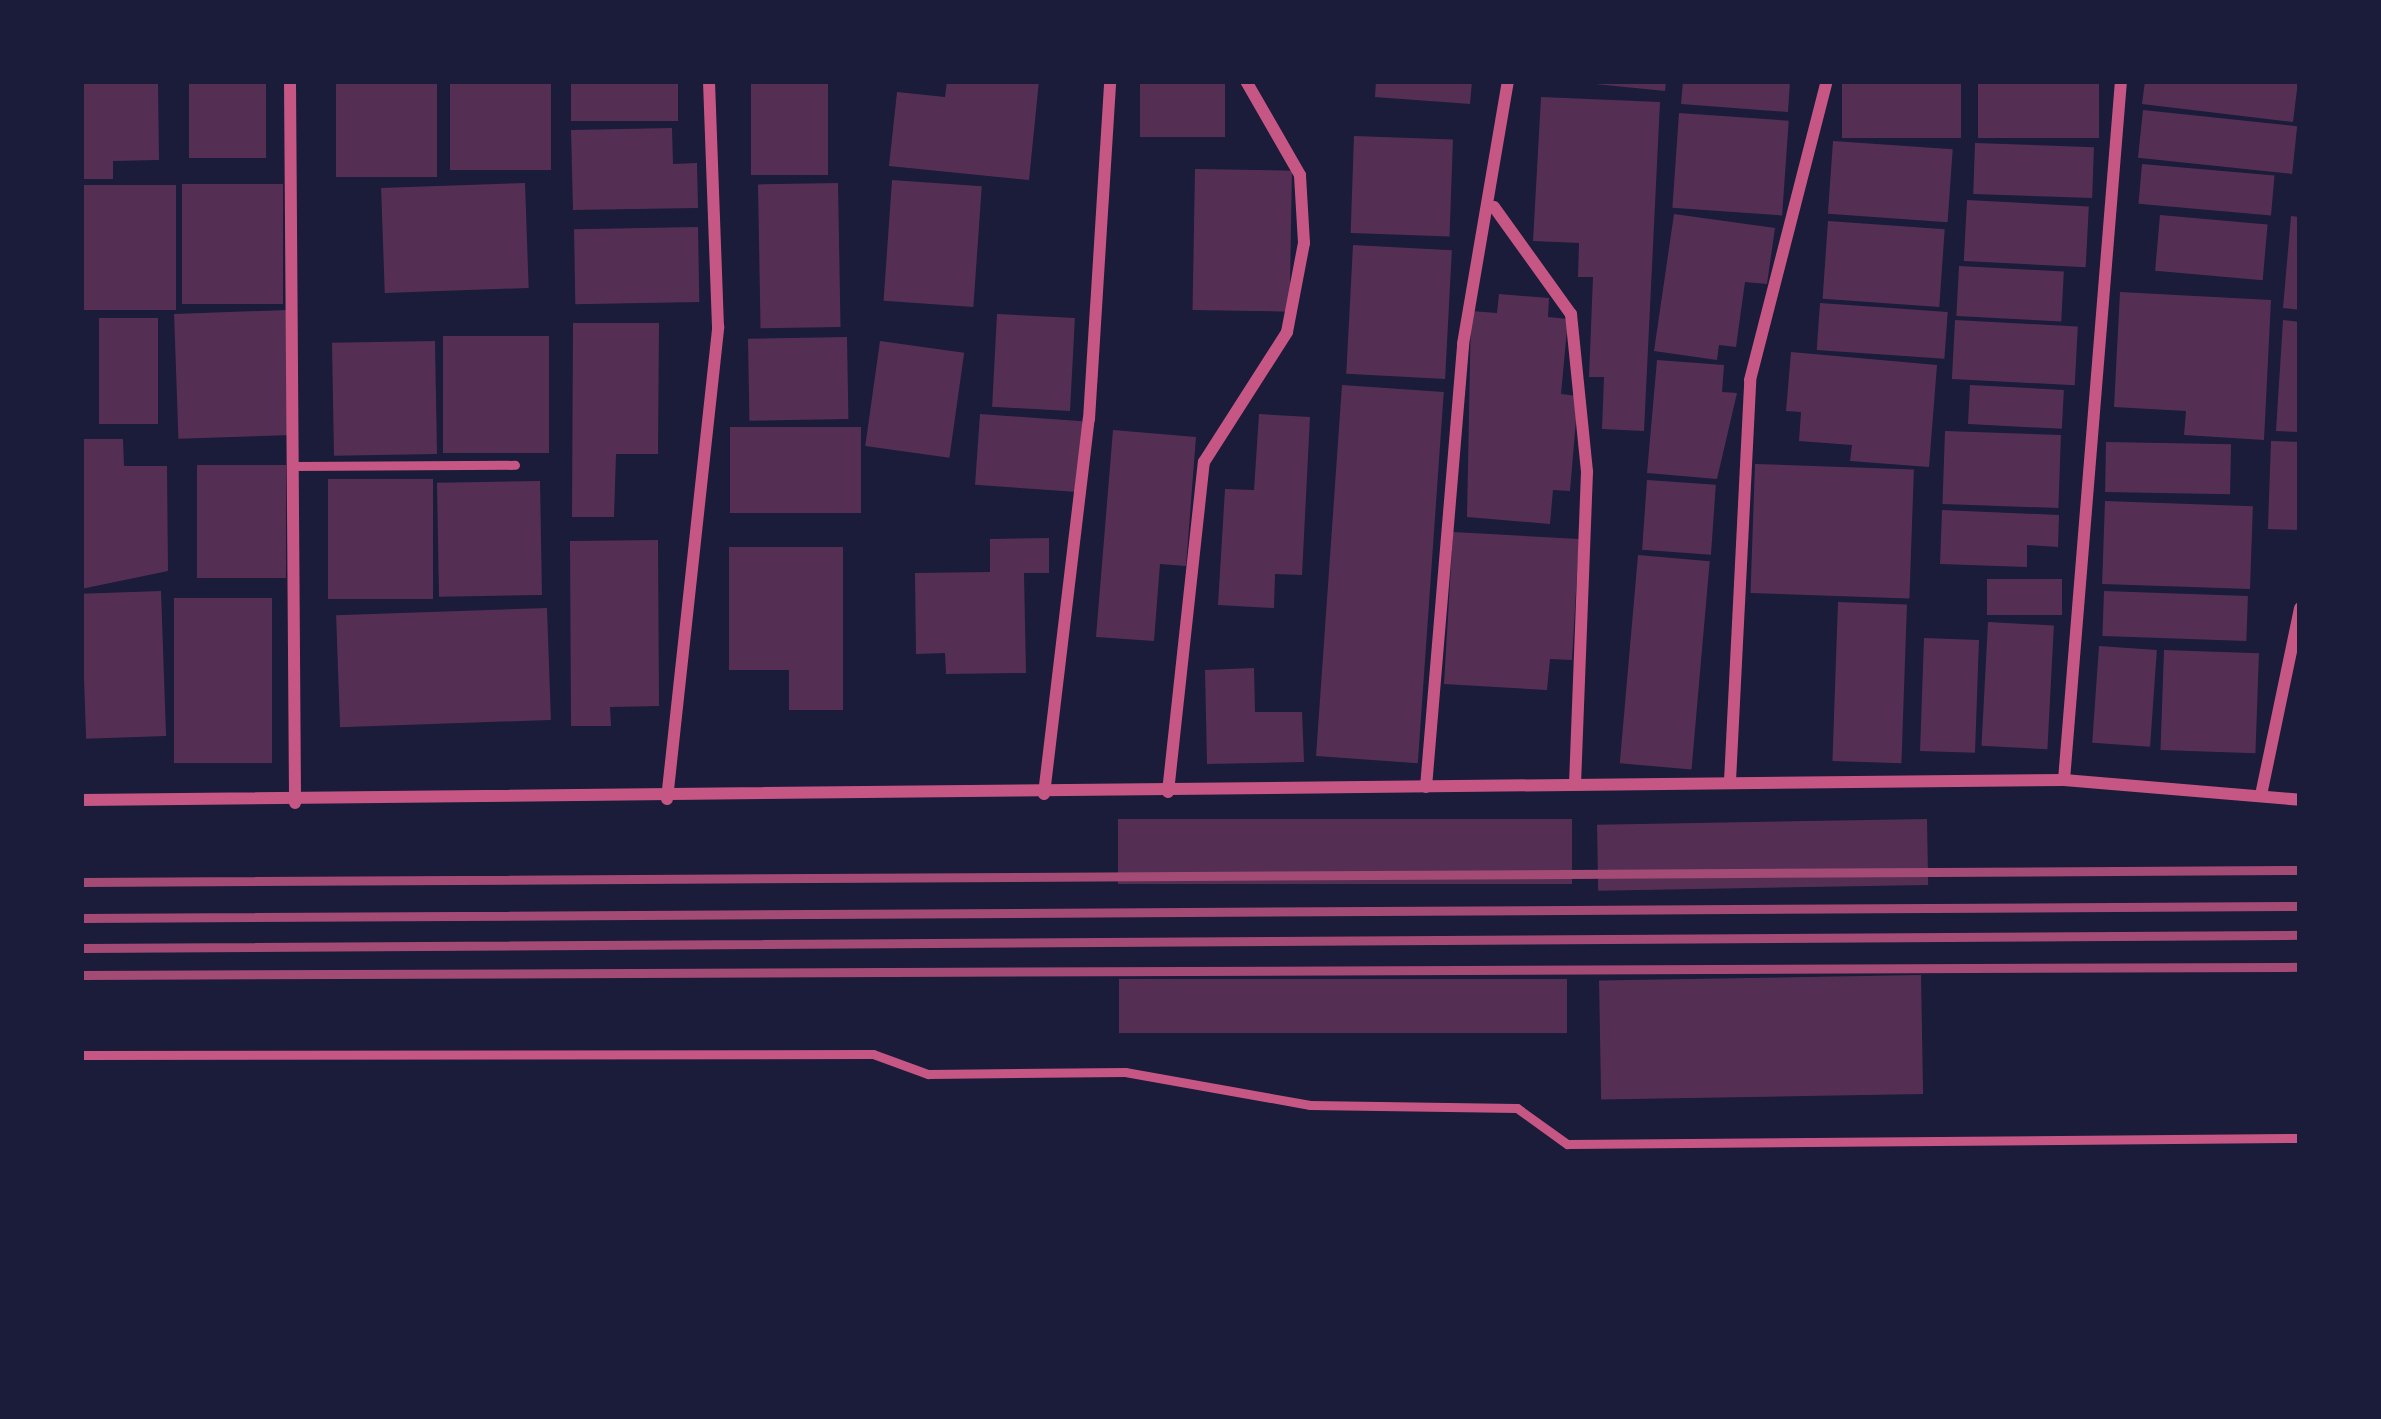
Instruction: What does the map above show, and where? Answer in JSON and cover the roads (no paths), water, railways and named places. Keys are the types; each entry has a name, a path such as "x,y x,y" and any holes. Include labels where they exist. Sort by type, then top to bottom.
{"street":[{"path":"290,81 295,803"},
{"path":"667,799 718,327 709,81"},
{"path":"1044,794 1089,419 1110,81"},
{"path":"1168,792 1204,462 1287,332 1304,243 1300,175 1246,81"},
{"path":"1426,787 1463,344 1494,207 1508,81"},
{"path":"1730,781 1750,380 1827,81"},
{"path":"2065,780 2121,81"},
{"path":"1494,207 1571,314 1587,472 1575,784"},
{"path":"2261,795 2300,608"},
{"path":"81,800 295,803 2065,780 2300,800"}],"lane":[{"path":"293,466 515,465"},
{"path":"81,1055 873,1054 928,1074 1125,1072 1310,1105 1517,1108 1568,1144 2300,1138"}],"railway":[{"path":"81,882 2300,870"},
{"path":"81,918 2300,906"},
{"path":"81,948 2300,935"},
{"path":"81,975 2300,967"}]}
